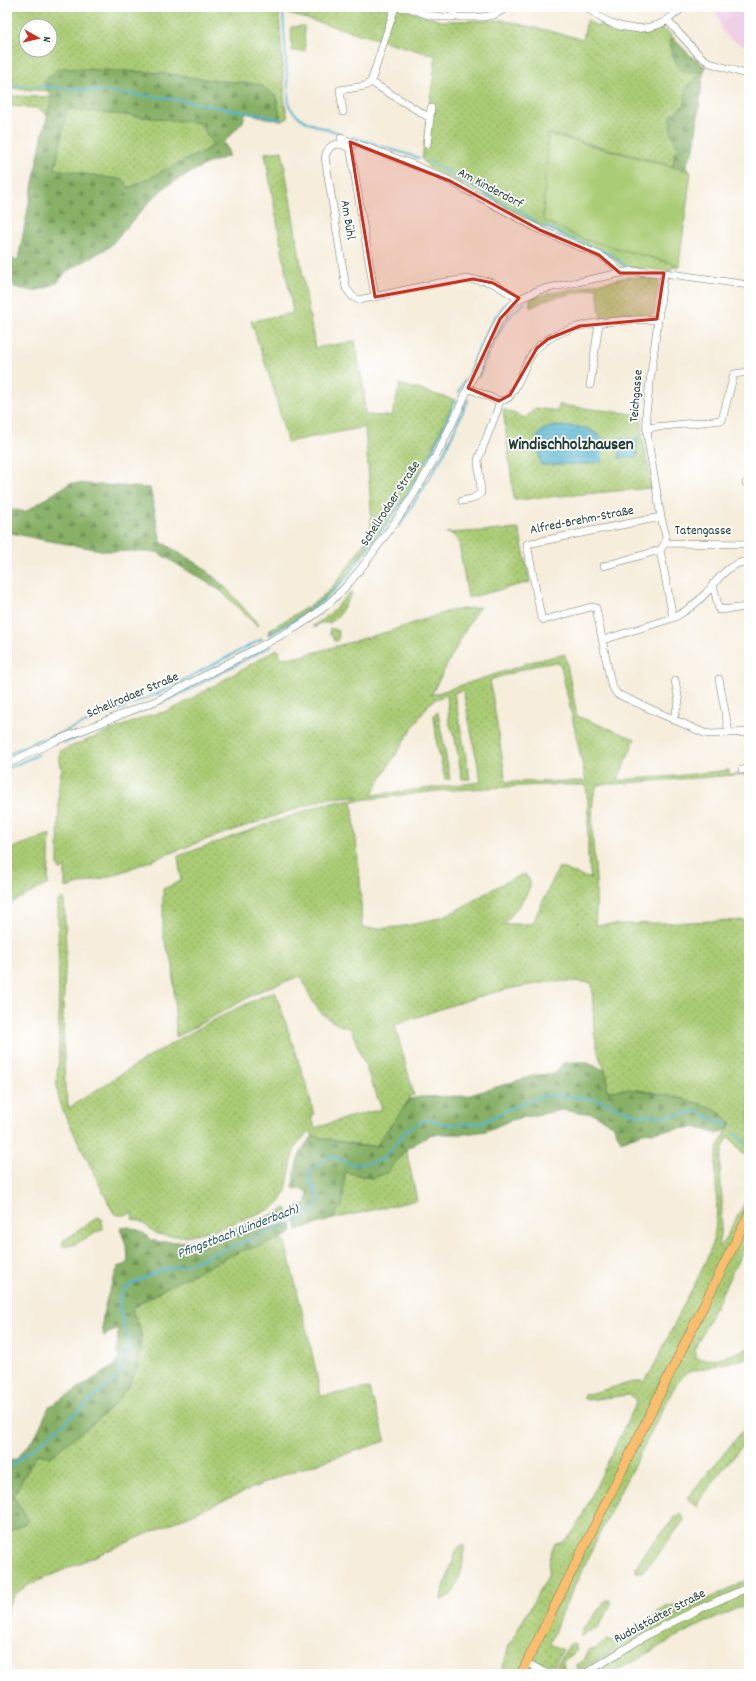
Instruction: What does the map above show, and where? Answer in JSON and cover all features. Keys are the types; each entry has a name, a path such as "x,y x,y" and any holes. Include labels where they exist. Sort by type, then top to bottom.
{"main road":[{"path":"521,1674 749,1214"}],"street":[{"path":"343,112 340,90 365,86 371,82 395,7 410,8 428,16 482,17 494,15 508,7"},
{"path":"454,7 454,17"},
{"path":"587,7 602,19 620,26 642,27 660,24 683,7"},
{"path":"667,20 700,56 710,63 749,75"},
{"path":"371,82 430,118"},
{"path":"427,144 431,108"},
{"name":"Am Kinderdorf","path":"341,138 409,163 450,181 540,230 611,262 620,273"},
{"name":"Am Bühl","path":"350,142 375,297"},
{"name":"Am Bühl","path":"351,150 342,144 330,146 325,157 346,288 353,297 359,300 438,283 473,279 493,283 519,299"},
{"name":"Schellrodaer Straße","path":"7,764 53,742 158,700 181,689 279,637 310,619 325,607 354,578 394,524 415,492 448,432 500,319 507,309 519,299 539,290 620,273 638,271 664,273 749,285"},
{"name":"Teichgasse","path":"664,273 646,413 646,428 661,517 666,537 665,543"},
{"path":"468,388 499,401 507,399 526,363 542,343 565,331 580,326 657,319"},
{"path":"590,385 599,324"},
{"path":"646,428 722,420 734,374 749,372"},
{"path":"462,501 472,499 481,494 478,460 498,408 499,401"},
{"name":"Alfred-Brehm-Straße","path":"661,517 527,544 542,619 591,607 596,608 611,684 617,694 673,720 708,734 749,732"},
{"name":"Tatengasse","path":"604,566 660,550 665,543 749,544"},
{"name":"Tatengasse","path":"660,550 673,618"},
{"path":"603,640 673,618 705,594 729,567 736,563 749,561"},
{"path":"713,584 719,610 749,607"},
{"path":"719,679 728,733"},
{"path":"673,720 679,702 675,680"},
{"name":"Rudolstädter Straße","path":"585,1674 652,1632 749,1587"},
{"path":"527,1663 548,1674"}],"highlighted area":[{"path":"350,142 450,181 540,230 599,255 620,273 664,273 657,319 580,326 548,339 537,348 510,395 499,401 468,388 500,319 519,298 493,283 473,279 375,297"}],"shaded area":[{"path":"717,7 749,7 749,48 732,40 722,31 716,11"}],"green space":[{"path":"7,7 405,7 409,11 441,21 502,20 583,39 587,20 598,27 600,23 622,31 662,29 668,32 673,38 670,40 672,55 675,62 682,68 696,72 704,72 703,75 694,79 686,87 685,105 675,142 682,151 672,170 666,164 551,134 548,135 583,239 679,265 679,268 672,267 670,272 623,267 612,257 534,223 476,190 429,168 422,159 436,56 279,11 285,105 288,118 281,121 276,96 247,83 210,80 162,73 83,69 44,82 48,91 7,88"},
{"path":"304,26 305,51 292,51 291,27"},
{"path":"673,38 691,56 705,66 704,72 687,72 678,66 671,47 670,39"},
{"path":"59,68 162,73 261,85 276,96 281,121 245,113 243,122 223,143 227,147 229,156 206,164 168,185 153,198 109,247 66,272 58,282 46,288 32,291 14,287 11,270 7,270 7,258 18,260 42,137 52,97 44,82","holes":["67,109 200,123 214,146 129,188 124,180 55,169"]},
{"path":"703,75 694,149 686,165 689,174 672,170 675,151 682,150 673,138 671,115 685,105 686,87 694,79"},
{"path":"7,96 52,97 47,115 38,108 7,106"},
{"path":"67,108 200,123 214,146 129,188 55,169"},
{"path":"548,134 691,172 679,265 583,239 545,221 543,216"},
{"path":"282,151 315,348 355,341 364,391 365,415 392,416 400,384 455,400 425,464 385,527 369,545 345,578 319,603 268,634 269,630 314,603 330,590 365,542 371,527 365,427 287,442 274,390 251,321 293,313 265,153"},
{"path":"629,277 659,279 654,314 635,317 634,313 619,313 619,318 601,320 597,288 548,299 530,308 530,299"},
{"path":"559,405 642,415 642,434 652,488 514,500 503,409 525,418 535,408 558,411","holes":["554,426 588,428 598,434 588,464 541,465 536,439"]},
{"path":"70,483 150,488 161,542 200,565 224,586 221,591 157,552 106,551 7,532 7,508 25,512"},
{"path":"519,529 530,582 468,598 459,544 454,536 446,533"},
{"path":"224,586 259,625 257,626 221,591"},
{"path":"349,593 352,594 338,616 330,623 320,623 314,628 313,626 329,615"},
{"path":"480,607 473,616 431,695 524,665 526,663 565,654 577,716 635,739 618,780 729,770 730,775 749,773 749,774 598,785 593,802 592,830 596,879 595,925 749,920 749,1157 741,1152 729,1136 722,1151 720,1167 722,1212 718,1247 720,1248 749,1195 749,1238 694,1350 696,1357 702,1359 715,1359 749,1348 749,1358 692,1371 685,1374 676,1384 616,1500 561,1614 550,1644 563,1650 553,1666 568,1672 575,1672 584,1669 618,1646 638,1635 749,1579 749,1603 685,1632 611,1674 501,1674 509,1645 548,1576 550,1555 552,1550 555,1544 561,1543 571,1535 579,1522 636,1403 634,1398 629,1395 587,1400 583,1398 584,1395 637,1381 643,1382 650,1373 703,1268 711,1246 716,1223 717,1209 715,1171 716,1159 724,1136 732,1124 699,1104 686,1100 638,1090 623,1089 607,1092 607,1076 599,1056 594,1032 592,983 568,981 518,987 466,1001 395,1025 414,1095 409,1096 410,1099 376,1146 363,1146 313,1136 310,1131 297,1144 293,1155 286,1191 281,1201 273,1208 215,1230 185,1236 167,1236 157,1234 140,1221 132,1219 133,1213 120,1215 113,1212 61,1107 58,1094 58,901 64,898 66,949 63,1014 65,1089 69,1108 118,1076 195,1030 275,991 308,1090 314,1115 311,1115 315,1128 382,1109 351,1029 331,1021 318,1010 301,976 264,989 176,1037 173,965 163,936 163,889 181,881 178,856 324,804 351,800 358,796 328,798 202,841 114,875 65,888 65,868 60,870 58,865 59,782 62,768 59,759 60,751 150,715 164,712 179,706 277,649 280,652 279,655 283,658 298,657 390,631 449,611","holes":["543,663 557,663 561,666 586,781 506,782 490,680","463,690 481,782 371,795 407,736 429,704 436,699 447,695 449,722 455,738 462,779 470,779 454,693","541,785 583,785 586,787 588,803 588,858 591,878 584,877 559,867 532,924 504,924 529,889 530,882 525,874 498,886 444,916 421,923 397,927 362,928 360,879 352,801 437,791"]},
{"path":"330,628 338,631 339,636 337,641 334,641 330,635"},
{"path":"438,713 450,779 445,779 437,745 434,715"},
{"path":"50,834 48,884 7,905 7,850"},
{"path":"585,1062 604,1070 607,1075 607,1091 624,1089 635,1090 659,1093 684,1099 715,1110 732,1124 726,1130 718,1134 695,1127 642,1133 621,1141 613,1125 594,1114 561,1110 511,1120 486,1131 465,1134 432,1134 406,1149 387,1173 371,1178 345,1172 342,1207 335,1214 333,1219 297,1230 295,1207 307,1203 308,1191 293,1188 295,1172 303,1148 313,1136 363,1146 376,1146 410,1099 420,1097 467,1096 536,1075 555,1074 563,1063"},
{"path":"406,1149 417,1200 333,1219 344,1195 343,1184 345,1172 371,1178 387,1173"},
{"path":"286,1208 288,1211 287,1215 261,1226 261,1230 288,1223 292,1226 293,1232 280,1239 238,1252 169,1286 131,1309 139,1324 141,1335 137,1366 130,1383 120,1398 108,1411 51,1457 37,1454 13,1496 29,1521 7,1533 7,1461 16,1459 35,1437 49,1407 114,1366 119,1358 117,1352 118,1328 104,1336 103,1319 106,1301 118,1267 127,1264 128,1260 125,1242 120,1228 129,1227 141,1231 151,1240 160,1242 198,1241 258,1221"},
{"path":"98,1217 102,1219 103,1229 73,1245 65,1247 62,1245 63,1241"},
{"path":"280,1239 285,1242 310,1343 321,1396 369,1388 386,1441 285,1474 29,1585 15,1596 10,1603 7,1612 7,1533 28,1521 13,1496 37,1454 51,1456 108,1410 130,1383 137,1366 141,1335 139,1324 131,1309 169,1286 238,1252"},
{"path":"749,1423 749,1438 723,1469 699,1501 697,1507 687,1498"},
{"path":"677,1515 682,1515 684,1520 659,1553 642,1572 636,1572 636,1567 645,1552"},
{"path":"461,1545 464,1545 464,1556 455,1590 449,1597 441,1600 457,1549"},
{"path":"696,1595 699,1595 701,1601 671,1615 648,1629 634,1632 633,1629 652,1620 656,1613 666,1607 682,1603"},
{"path":"605,1601 611,1601 610,1607 597,1629 581,1636 583,1629"},
{"path":"622,1635 624,1640 608,1652 579,1669 577,1667 577,1664 584,1660 590,1649 595,1649 608,1640 613,1642"},
{"path":"574,1643 577,1649 563,1662 564,1669 560,1669 556,1666 570,1644"}],"water":[{"path":"554,426 581,427 593,431 604,440 602,462 588,464 541,465 536,439 542,430","holes":["558,441 571,443 573,445 571,449 562,452 556,450 550,443"]},
{"path":"638,438 637,457 619,458 620,439"}],"waterway":[{"path":"283,12 289,106 305,121 318,127 340,133"},
{"path":"7,85 69,88 168,98 281,119"},
{"path":"353,137 419,158"},
{"path":"429,161 511,208 516,208 537,222"},
{"path":"543,225 569,238 610,254 625,265"},
{"path":"469,371 495,316 508,302"},
{"path":"478,377 502,327 516,310 525,303"},
{"path":"459,392 464,380"},
{"path":"399,527 443,455 468,400"},
{"path":"425,464 436,444 455,401"},
{"path":"269,635 310,610 337,588 350,573 369,546 385,528 420,473"},
{"path":"7,755 36,741 50,737 157,694 262,639"},
{"path":"101,728 179,695 271,646"},
{"path":"64,743 94,731"},
{"path":"7,769 39,754"},
{"name":"Pfingstbach (Linderbach)","path":"7,1469 68,1420 114,1380 124,1364 128,1345 127,1332 122,1320 119,1302 121,1294 128,1286 159,1271 188,1264 307,1217 319,1201 308,1174 330,1156 355,1165 382,1160 408,1129 424,1120 451,1125 482,1123 512,1107 547,1095 595,1099 638,1115 671,1116 696,1111 728,1126"},
{"name":"Pfingstbach (Linderbach)","path":"734,1132 749,1146"}],"district":[{"name":"Windischholzhausen","path":"571,446"}]}
